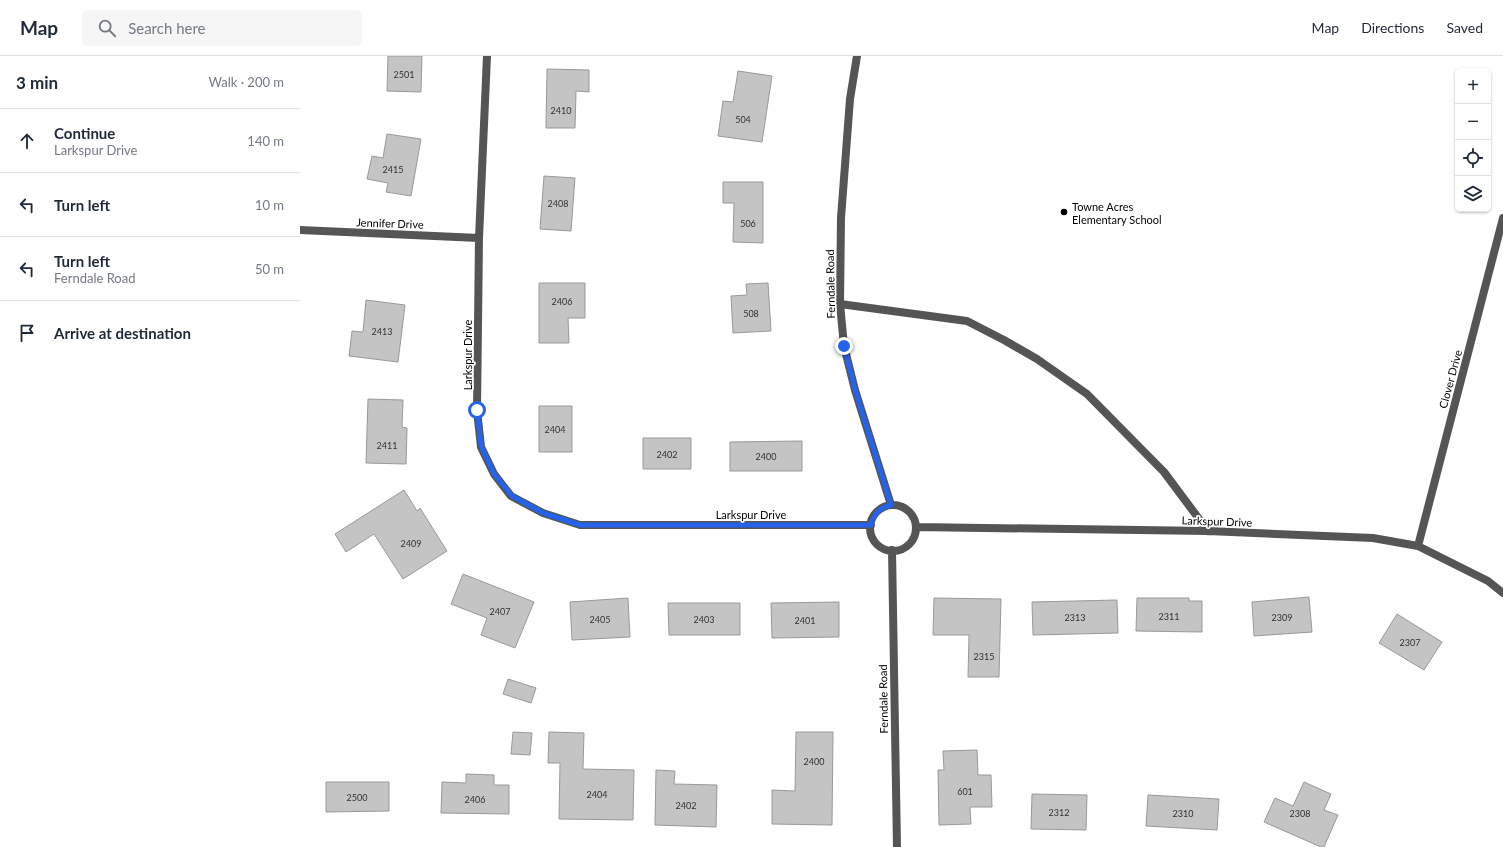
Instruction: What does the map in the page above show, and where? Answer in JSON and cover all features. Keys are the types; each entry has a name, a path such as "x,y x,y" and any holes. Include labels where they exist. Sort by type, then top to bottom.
{"street":[{"name":"Larkspur Drive","path":"487,56 479,238 477,410 481,446 494,474 512,496 543,513 580,525 871,525"},
{"name":"Ferndale Road","path":"857,56 850,99 841,218 840,304 846,353 855,390 891,505"},
{"name":"Clover Drive","path":"1418,546 1503,218"},
{"name":"Jennifer Drive","path":"300,230 479,238"},
{"path":"840,304 967,321 1037,359 1087,394 1164,472 1208,531"},
{"path":"891,505 905,508 915,520 915,535 912,541 899,550 885,549 878,545 871,532 873,518 877,511 883,507 891,505"},
{"name":"Larkspur Drive","path":"916,527 1208,531 1373,538 1418,546 1488,581 1503,593"},
{"name":"Ferndale Road","path":"892,550 897,847"}],"building":[{"path":"388,56 422,56 421,92 387,91"},
{"path":"547,69 589,70 589,92 576,91 575,128 546,128"},
{"path":"738,71 772,76 762,142 718,136 723,101 733,102"},
{"path":"387,134 421,139 411,196 386,192 388,183 367,179 372,156 383,158"},
{"path":"544,176 575,178 571,231 540,229"},
{"path":"723,182 763,182 763,243 733,242 734,203 723,203"},
{"path":"539,283 585,283 585,318 568,318 569,343 539,343"},
{"path":"768,283 771,331 733,333 731,296 747,295 746,284"},
{"path":"366,300 405,305 398,362 349,356 352,331 363,332"},
{"path":"368,399 403,400 402,427 407,428 406,464 366,463"},
{"path":"539,406 572,406 572,452 539,452"},
{"path":"643,438 691,438 691,469 643,469"},
{"path":"802,441 802,471 730,471 730,442"},
{"path":"404,490 417,511 420,508 447,551 403,579 374,534 346,552 335,534"},
{"path":"463,574 534,602 515,648 481,635 487,618 451,604"},
{"path":"1309,597 1312,632 1254,636 1252,602"},
{"path":"628,598 630,637 572,640 570,602"},
{"path":"934,598 1001,599 999,677 968,677 969,635 933,635"},
{"path":"1137,598 1189,598 1189,601 1202,601 1202,632 1136,631"},
{"path":"1117,600 1118,633 1033,635 1032,602"},
{"path":"839,602 839,637 772,638 771,603"},
{"path":"668,603 740,603 740,635 669,635"},
{"path":"1397,614 1442,642 1424,670 1379,643"},
{"path":"508,679 536,688 531,703 503,694"},
{"path":"513,732 532,733 530,755 511,754"},
{"path":"549,732 584,733 583,769 634,770 633,820 559,819 560,763 548,763"},
{"path":"796,732 833,732 832,825 772,824 772,790 795,791"},
{"path":"977,750 978,775 991,775 992,807 970,807 971,824 939,825 938,770 944,770 943,751"},
{"path":"656,770 675,771 674,784 717,785 716,827 655,825"},
{"path":"466,774 494,775 494,785 509,785 509,814 441,813 442,782 466,783"},
{"path":"326,782 389,782 389,811 326,812"},
{"path":"1304,782 1331,794 1324,810 1338,815 1324,847 1264,822 1275,798 1293,806"},
{"path":"1032,794 1087,795 1086,830 1031,829"},
{"path":"1148,795 1219,799 1217,830 1146,826"}],"place":[{"name":"Towne Acres Elementary School","path":"1064,212"}],"route":[{"path":"477,410 481,446 494,474 512,496 543,513 580,525 871,525 877,511 883,507 891,505 855,390 844,346"}]}
